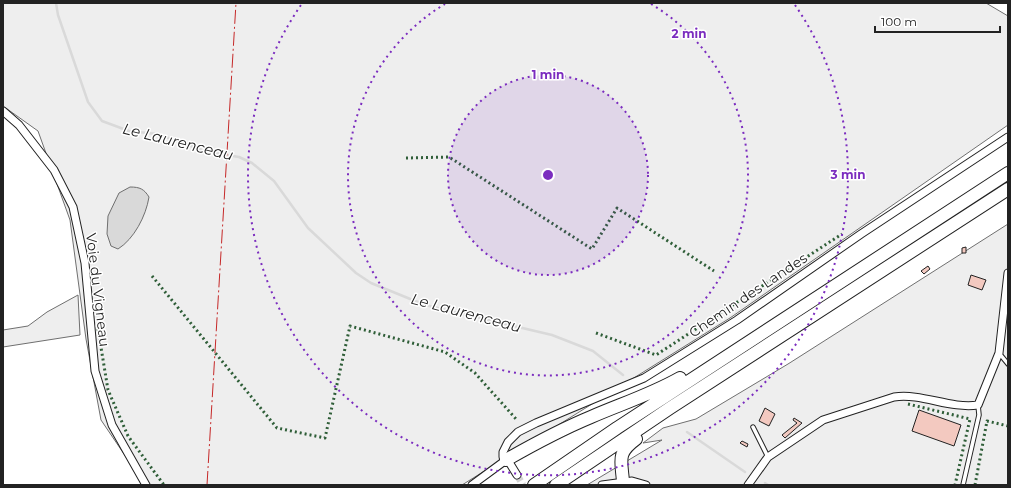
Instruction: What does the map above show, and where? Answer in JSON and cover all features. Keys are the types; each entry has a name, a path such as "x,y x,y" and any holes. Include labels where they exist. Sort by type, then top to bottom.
{"highway":[{"path":"534,485 698,375 1008,173"},
{"path":"556,485 670,408 1008,189"},
{"path":"506,460 575,424 643,397 685,375 698,375"},
{"path":"623,481 622,450 661,421 670,408"}],"street":[{"name":"Voie du Vigneau","path":"3,111 19,126 54,170 73,207 84,264 95,371 112,426 146,485"},
{"name":"Chemin des Landes","path":"506,460 503,457 503,452 508,442 518,432 549,417 644,378 737,320 861,234 1008,137"},
{"path":"748,485 768,457 823,420 894,397 917,396 965,407 978,405 999,353 1008,273"},
{"path":"472,485 506,460 517,475"},
{"path":"602,485 623,481 632,481 646,485"}],"lane":[{"path":"999,353 1008,364"},
{"path":"963,485 979,415 978,405"},
{"path":"754,427 768,457"}],"shaded area":[{"path":"3,3 986,3 1008,16 1008,125 730,318 462,485 145,485 101,420 86,339 70,220 38,131 3,106"},
{"path":"130,187 141,189 149,197 145,212 134,233 124,245 118,249 111,246 107,234 108,216 119,193"},
{"path":"1008,224 1008,485 587,485 662,440 643,443 663,428 696,419 788,364"},
{"path":"78,295 80,335 3,347 3,330 28,326 47,312"}],"building":[{"path":"966,247 966,253 962,253 962,248"},
{"path":"928,266 930,269 924,274 921,271"},
{"path":"971,275 986,280 982,290 968,285"},
{"path":"765,408 775,414 769,426 759,421"},
{"path":"919,410 961,425 954,446 912,431"},
{"path":"794,418 802,423 785,438 782,435 797,423 793,420"},
{"path":"742,441 748,444 747,447 740,443"}],"waterway":[{"name":"Le Laurenceau","path":"56,3 58,15 88,102 102,121 129,131 157,134 208,152 239,157 252,163 274,181 308,228 356,273 371,283 425,305 552,335 593,351 623,375"},
{"name":"Le Laurenceau","path":"687,432 745,472"}],"tunnel":[{"path":"517,475 523,485"}],"hedge":[{"path":"406,158 449,157 592,249 617,208 714,271"},
{"path":"596,333 656,355 842,234"},
{"path":"152,276 277,428 325,438 350,326 445,352 475,373 516,419"},
{"path":"98,329 108,390 128,436 164,485"},
{"path":"908,404 970,419 955,485"},
{"path":"975,485 987,421 1008,426"}],"power":[{"path":"207,485 236,3"}]}
